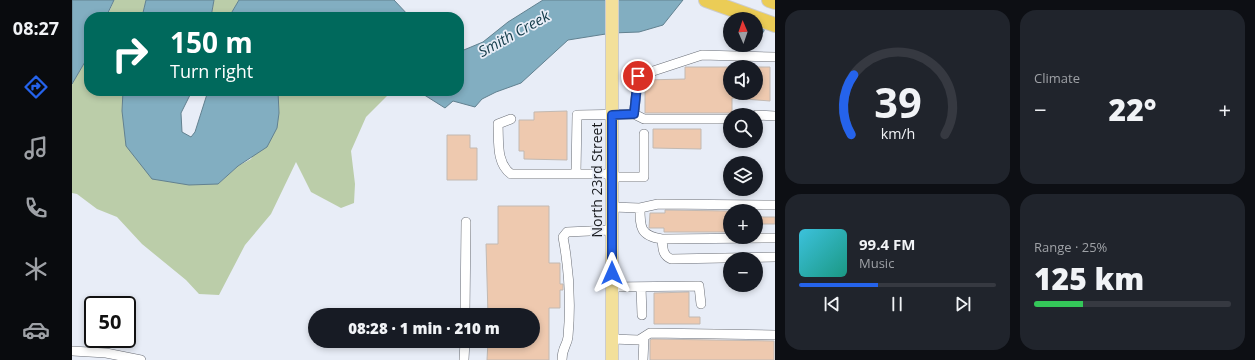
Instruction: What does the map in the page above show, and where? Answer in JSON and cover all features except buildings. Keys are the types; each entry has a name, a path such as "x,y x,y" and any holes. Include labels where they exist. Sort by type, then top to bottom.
{"highway":[{"path":"706,0 775,25"},
{"path":"769,0 775,2"}],"main road":[{"name":"North 23rd Street","path":"612,0 612,360"}],"street":[{"path":"634,114 638,76 702,55 775,57"},
{"path":"576,174 577,115 634,114 644,119 723,119"},
{"path":"763,115 775,116"},
{"path":"511,119 498,124 500,156 504,169 511,174 576,174 644,177 644,134"},
{"path":"612,207 640,208 658,204 775,205"},
{"path":"640,208 642,230 650,237 662,239 775,238"},
{"path":"465,308 466,222"},
{"path":"562,360 562,350 568,339 567,258 563,237 567,232 612,230"},
{"path":"662,239 663,252 666,257 671,259 775,256"},
{"path":"612,287 699,286 701,304"},
{"path":"641,287 642,315"},
{"path":"612,339 639,340 650,333 775,335"},
{"path":"643,360 644,338"},
{"path":"464,360 465,348"},
{"path":"72,352 106,353 141,360"}],"green space":[{"path":"114,0 146,0 143,12 109,12"},
{"path":"214,0 239,0 232,12 212,12"},
{"path":"84,64 84,96 123,96 122,111 218,184 238,166 251,159 279,113 278,96 387,96 366,117 351,151 355,184 354,203 341,208 311,192 296,162 271,214 245,245 219,295 199,294 186,280 142,244 117,217 97,209 77,194 72,193 72,84"}],"water":[{"path":"72,0 114,0 108,12 84,12 84,64 72,84"},
{"path":"146,0 214,0 212,12 143,12"},
{"path":"239,0 394,0 405,12 232,12"},
{"name":"Smith Creek","path":"543,0 683,0 663,25 639,32 612,33 568,40 521,83 482,99 475,107 453,101 445,108 426,96 464,96 464,50 483,42 508,22"},
{"path":"123,96 190,96 181,113 182,132 191,137 195,132 206,96 278,96 279,113 277,128 267,147 238,166 218,184 189,185 152,179 126,146 122,111"}],"route":[{"path":"612,273 612,115 634,114 638,76"}]}
